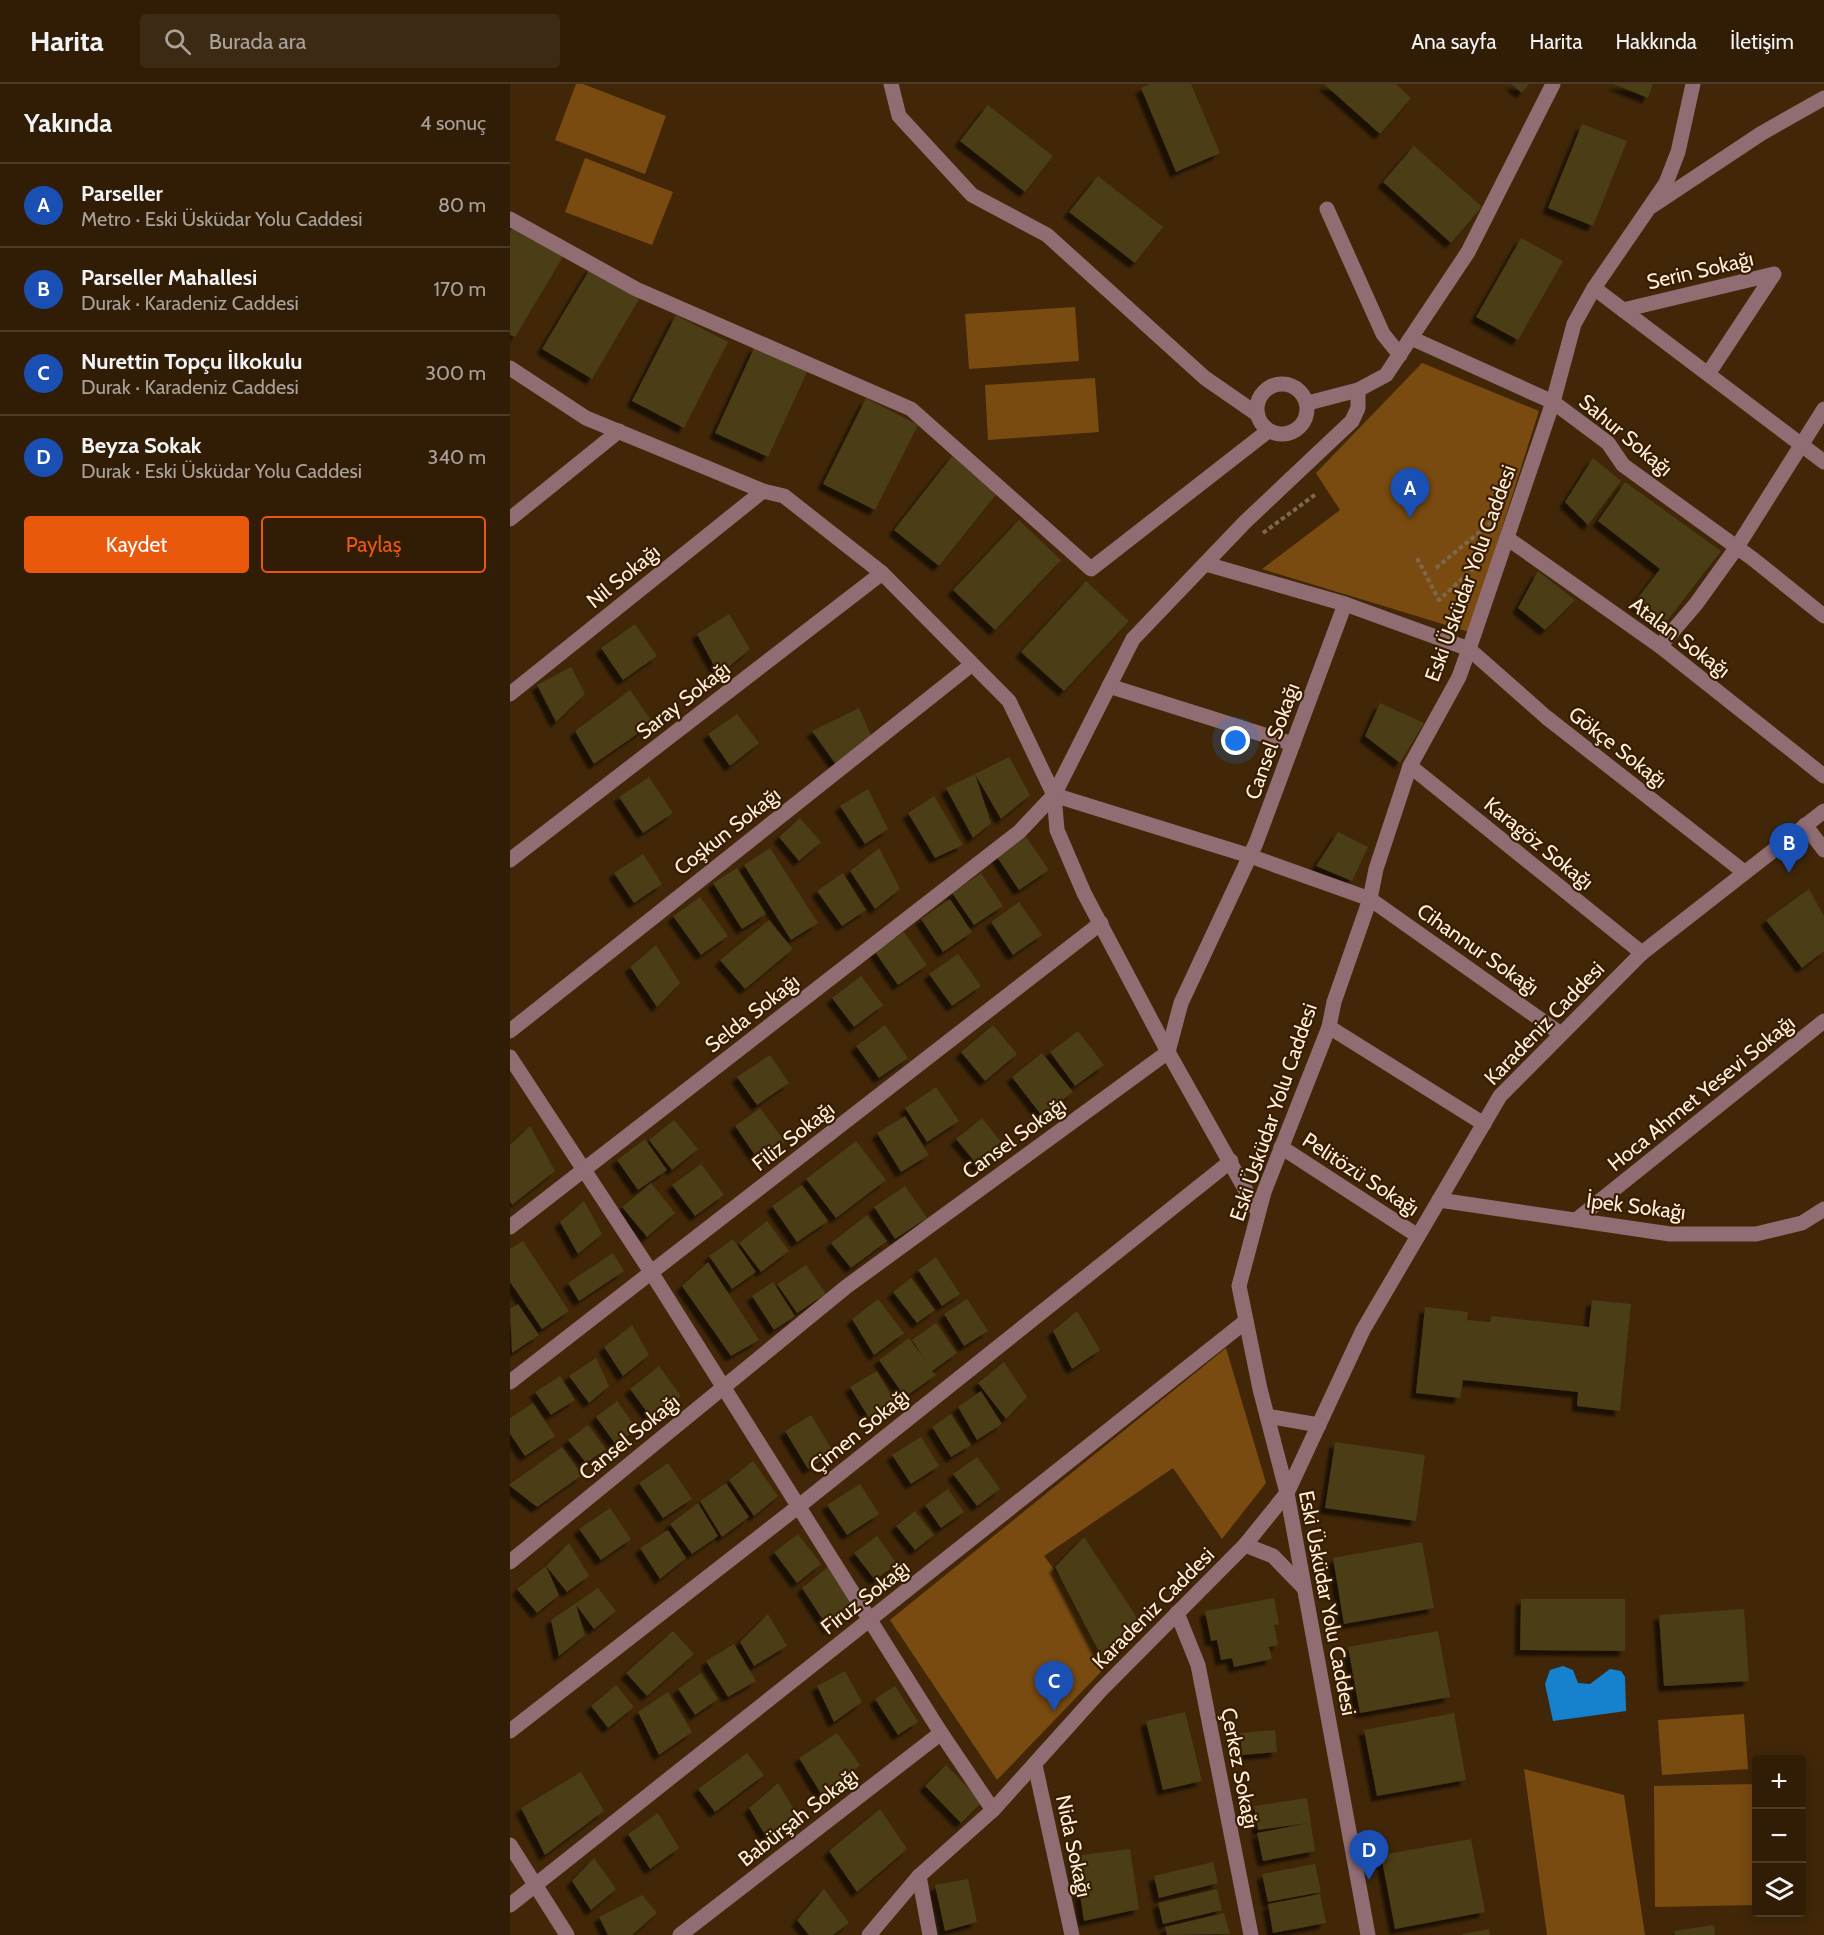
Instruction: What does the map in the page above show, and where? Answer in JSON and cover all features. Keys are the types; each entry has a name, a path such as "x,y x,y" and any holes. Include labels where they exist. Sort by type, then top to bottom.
{"street":[{"path":"891,84 899,116 972,195 1047,236 1205,378 1257,414 1268,431 1288,435 1305,423 1308,403 1297,386 1277,382 1260,394 1257,414"},
{"path":"1308,403 1358,390 1386,375 1468,252 1554,84"},
{"name":"Eski Üsküdar Yolu Caddesi","path":"1368,1935 1287,1493 1267,1416 1239,1286 1258,1212 1281,1147 1329,1027 1334,1002 1370,899 1376,868 1410,766 1459,677 1553,402 1574,324 1594,288 1665,183 1678,152 1693,84"},
{"path":"1649,207 1668,198 1706,169 1762,133 1824,98"},
{"path":"1327,209 1383,334 1400,355"},
{"path":"510,219 636,290 911,409 1091,569 1268,431"},
{"name":"Serin Sokağı","path":"1623,310 1774,274 1708,374"},
{"path":"1594,288 1824,462"},
{"name":"Sahur Sokağı","path":"1411,338 1553,402 1608,443 1623,465 1737,547 1824,616"},
{"path":"510,368 586,418 763,491 784,496 882,573 1009,701 1054,795 1057,830 1084,893 1168,1052 1258,1212"},
{"name":"Selda Sokağı","path":"510,1227 1019,832 1054,795 1133,639 1245,522 1352,421 1358,408 1358,390"},
{"path":"1660,646 1737,547 1824,409"},
{"path":"510,519 619,431"},
{"name":"Nil Sokağı","path":"510,694 763,491"},
{"name":"Atalan Sokağı","path":"1507,538 1660,646 1824,776"},
{"path":"1206,564 1345,604 1469,649"},
{"name":"Saray Sokağı","path":"510,860 882,573"},
{"name":"Cansel Sokağı","path":"510,1562 846,1287 1168,1052 1181,1003 1250,856 1345,604"},
{"name":"Gökçe Sokağı","path":"1469,649 1546,717 1744,872"},
{"name":"Coşkun Sokağı","path":"510,1031 971,665"},
{"path":"1109,687 1293,744"},
{"name":"Karagöz Sokağı","path":"1410,766 1642,952"},
{"path":"1054,795 1250,856"},
{"name":"Karadeniz Caddesi","path":"868,1935 919,1876 993,1810 1101,1690 1245,1545 1287,1493 1363,1330 1500,1096 1642,952 1824,811"},
{"path":"1805,825 1824,850"},
{"name":"Cihannur Sokağı","path":"1250,856 1370,899 1561,1034"},
{"name":"Filiz Sokağı","path":"510,1382 1101,924"},
{"name":"Hoca Ahmet Yesevi Sokağı","path":"1576,1220 1824,1021"},
{"path":"1329,1027 1484,1124"},
{"path":"510,1058 651,1272 872,1619 941,1733 993,1810"},
{"name":"Pelitözü Sokağı","path":"1281,1147 1418,1236"},
{"name":"Çimen Sokağı","path":"510,1731 799,1506 1231,1161"},
{"name":"İpek Sokağı","path":"1439,1200 1670,1234 1756,1234 1802,1223 1824,1209"},
{"name":"Firuz Sokağı","path":"510,1905 1246,1321"},
{"path":"1267,1416 1319,1425"},
{"path":"1245,1545 1273,1556 1304,1588"},
{"name":"Çerkez Sokağı","path":"1177,1613 1198,1665 1251,1935"},
{"name":"Babürşah Sokağı","path":"680,1935 941,1733"},
{"name":"Nida Sokağı","path":"1035,1765 1072,1935"},
{"path":"510,1845 534,1887 567,1935"},
{"path":"919,1876 930,1935"}],"path":[{"path":"1259,536 1316,494"},
{"path":"1436,568 1492,522"},
{"path":"1417,558 1439,600 1482,561"}],"shaded area":[{"path":"576,84 583,84 666,116 645,174 555,140"},
{"path":"585,158 673,192 652,245 565,212"},
{"path":"1075,307 1079,361 969,369 965,314"},
{"path":"1422,363 1539,411 1469,632 1262,569 1340,510 1316,473"},
{"path":"1095,378 1099,432 988,440 985,385"},
{"path":"1226,1348 1266,1483 1222,1539 1173,1468 1044,1556 1118,1654 997,1780 890,1620"},
{"path":"1744,1714 1748,1769 1662,1775 1658,1720"},
{"path":"1524,1769 1624,1795 1645,1935 1547,1935"},
{"path":"1752,1784 1752,1905 1655,1907 1654,1786"}],"water":[{"path":"1563,1666 1573,1670 1578,1683 1590,1684 1610,1669 1621,1671 1625,1677 1626,1711 1553,1721 1545,1684 1550,1670"}],"building":[{"path":"1150,84 1191,84 1220,153 1176,172 1141,88"},
{"path":"1324,84 1396,84 1411,98 1380,134"},
{"path":"1511,84 1529,84 1522,93"},
{"path":"1613,84 1653,84 1648,98"},
{"path":"988,105 1053,156 1025,192 960,141"},
{"path":"1582,124 1627,141 1593,226 1548,208"},
{"path":"1414,146 1482,207 1451,243 1383,182"},
{"path":"1098,176 1163,227 1135,263 1069,212"},
{"path":"514,225 564,255 515,337 510,335 510,232"},
{"path":"1521,238 1563,261 1518,340 1476,317"},
{"path":"591,267 641,296 592,379 542,349"},
{"path":"676,315 728,342 684,428 632,401"},
{"path":"755,346 808,370 768,457 715,433"},
{"path":"866,398 918,425 875,510 823,484"},
{"path":"953,455 999,491 939,566 894,530"},
{"path":"1593,458 1621,481 1588,525 1565,502"},
{"path":"1625,482 1721,551 1664,625 1634,603 1660,569 1598,521"},
{"path":"1019,520 1061,560 995,630 953,590"},
{"path":"1538,571 1575,600 1545,630 1518,608"},
{"path":"1086,581 1129,621 1064,691 1021,652"},
{"path":"729,614 750,649 719,675 697,634"},
{"path":"635,624 657,656 623,680 601,648"},
{"path":"571,667 585,694 556,722 537,685"},
{"path":"630,690 653,723 594,764 575,731"},
{"path":"1380,703 1424,723 1400,763 1365,736"},
{"path":"859,708 874,742 839,769 812,731"},
{"path":"737,714 759,743 730,766 708,734"},
{"path":"1009,757 1030,795 1001,819 975,774"},
{"path":"975,774 991,823 973,838 946,788"},
{"path":"649,777 673,813 643,833 619,797"},
{"path":"868,789 888,829 865,844 840,806"},
{"path":"934,796 963,845 935,858 908,813"},
{"path":"800,818 821,842 799,861 779,837"},
{"path":"1338,832 1368,847 1352,881 1316,866"},
{"path":"1026,837 1049,870 1019,890 997,857"},
{"path":"770,848 818,923 791,940 744,865"},
{"path":"879,848 900,889 875,909 850,871"},
{"path":"643,854 662,884 634,903 614,873"},
{"path":"737,868 766,914 742,929 713,883"},
{"path":"843,873 866,910 842,926 817,891"},
{"path":"981,873 1003,906 974,925 952,893"},
{"path":"1809,889 1824,916 1824,951 1802,968 1766,920"},
{"path":"700,897 728,936 701,955 673,916"},
{"path":"950,899 972,932 943,952 921,919"},
{"path":"1019,902 1042,935 1013,955 991,922"},
{"path":"769,920 793,949 745,989 720,960"},
{"path":"904,932 927,965 898,985 875,952"},
{"path":"656,945 680,983 657,1007 630,967"},
{"path":"958,954 981,986 952,1006 929,974"},
{"path":"861,976 883,1005 854,1027 832,998"},
{"path":"885,1025 908,1058 879,1078 856,1046"},
{"path":"993,1025 1017,1054 985,1081 961,1052"},
{"path":"1078,1031 1104,1065 1075,1086 1050,1052"},
{"path":"1042,1053 1073,1092 1042,1116 1012,1077"},
{"path":"770,1055 789,1083 757,1105 737,1077"},
{"path":"936,1087 959,1121 927,1142 905,1108"},
{"path":"760,1108 785,1142 759,1161 735,1126"},
{"path":"905,1116 929,1155 901,1172 877,1133"},
{"path":"982,1118 1005,1147 979,1167 956,1139"},
{"path":"674,1120 698,1149 672,1170 649,1140"},
{"path":"530,1126 555,1171 512,1205 510,1201 510,1145"},
{"path":"645,1139 667,1170 638,1190 617,1160"},
{"path":"856,1141 886,1180 836,1218 806,1179"},
{"path":"701,1164 724,1195 695,1216 672,1185"},
{"path":"651,1183 675,1213 647,1237 622,1207"},
{"path":"802,1185 828,1221 797,1242 772,1206"},
{"path":"905,1186 927,1218 895,1239 874,1207"},
{"path":"584,1201 602,1234 578,1254 560,1222"},
{"path":"867,1215 887,1241 851,1268 831,1243"},
{"path":"767,1221 789,1251 761,1272 739,1243"},
{"path":"733,1239 756,1272 732,1289 709,1256"},
{"path":"523,1241 569,1311 542,1329 510,1282 510,1249"},
{"path":"613,1253 624,1271 579,1301 568,1283"},
{"path":"936,1257 960,1294 942,1306 918,1270"},
{"path":"708,1262 759,1340 731,1356 682,1286"},
{"path":"806,1265 826,1294 797,1313 777,1284"},
{"path":"911,1278 935,1310 917,1323 893,1292"},
{"path":"773,1282 795,1316 774,1330 752,1296"},
{"path":"878,1299 904,1333 874,1355 852,1319"},
{"path":"967,1299 988,1331 964,1346 944,1314"},
{"path":"1592,1300 1631,1304 1620,1411 1577,1406 1578,1392 1463,1380 1460,1398 1416,1393 1425,1307 1468,1312 1467,1320 1490,1322 1491,1316 1589,1327"},
{"path":"518,1304 539,1335 512,1353 510,1309"},
{"path":"1077,1311 1100,1350 1072,1369 1053,1331"},
{"path":"936,1323 957,1353 932,1371 936,1375 905,1397 879,1360 909,1338 925,1360 912,1340"},
{"path":"632,1325 649,1355 623,1376 604,1347"},
{"path":"596,1358 609,1386 589,1403 569,1376"},
{"path":"1004,1362 1027,1397 1006,1419 978,1383"},
{"path":"659,1366 681,1396 652,1419 630,1389"},
{"path":"877,1371 895,1402 869,1418 850,1387"},
{"path":"560,1376 575,1400 551,1415 535,1392"},
{"path":"981,1391 1002,1424 977,1440 958,1407"},
{"path":"617,1401 637,1429 616,1445 596,1417"},
{"path":"533,1403 555,1436 525,1456 510,1434 510,1418"},
{"path":"951,1414 971,1445 951,1457 932,1427"},
{"path":"811,1415 834,1453 808,1469 785,1431"},
{"path":"588,1425 606,1449 586,1463 568,1440"},
{"path":"921,1437 939,1466 911,1484 892,1455"},
{"path":"1335,1442 1425,1455 1416,1521 1325,1508"},
{"path":"562,1447 582,1475 537,1507 510,1486 510,1484"},
{"path":"977,1457 1000,1489 977,1506 953,1474"},
{"path":"753,1461 778,1496 754,1516 729,1480"},
{"path":"668,1463 692,1499 663,1518 639,1483"},
{"path":"726,1483 749,1517 722,1537 700,1501"},
{"path":"860,1484 879,1514 847,1535 827,1505"},
{"path":"948,1489 964,1512 941,1528 925,1505"},
{"path":"698,1503 718,1536 692,1554 670,1524"},
{"path":"610,1508 631,1539 601,1560 579,1529"},
{"path":"915,1511 934,1535 915,1550 896,1526"},
{"path":"668,1530 686,1558 660,1579 640,1548"},
{"path":"798,1534 821,1564 797,1583 774,1552"},
{"path":"877,1536 897,1564 875,1580 854,1553"},
{"path":"1084,1537 1143,1627 1104,1661 1055,1567"},
{"path":"1422,1542 1434,1608 1344,1624 1333,1558"},
{"path":"569,1543 589,1576 567,1592 546,1566"},
{"path":"546,1566 559,1595 537,1613 517,1589"},
{"path":"828,1567 857,1607 829,1629 802,1588"},
{"path":"598,1588 616,1611 594,1629 576,1605 585,1635 559,1656 551,1620"},
{"path":"1274,1598 1279,1624 1274,1625 1278,1645 1269,1647 1272,1659 1234,1667 1232,1658 1221,1660 1217,1640 1211,1641 1205,1611"},
{"path":"1521,1599 1625,1599 1625,1651 1520,1650"},
{"path":"1744,1609 1749,1681 1664,1686 1659,1615"},
{"path":"768,1614 787,1646 754,1666 740,1642"},
{"path":"673,1631 694,1654 647,1696 626,1673"},
{"path":"1438,1631 1450,1697 1360,1713 1348,1647"},
{"path":"734,1644 756,1681 728,1697 706,1661"},
{"path":"845,1671 862,1702 834,1722 817,1686"},
{"path":"701,1673 718,1699 695,1715 678,1689"},
{"path":"616,1685 634,1707 608,1728 591,1706"},
{"path":"895,1686 918,1722 898,1735 875,1699"},
{"path":"668,1692 692,1732 659,1755 638,1712"},
{"path":"1185,1712 1202,1781 1163,1790 1146,1721"},
{"path":"1454,1713 1466,1780 1377,1796 1364,1730"},
{"path":"1275,1730 1277,1752 1242,1755 1240,1733"},
{"path":"837,1733 860,1765 823,1797 799,1758"},
{"path":"747,1753 764,1775 715,1812 698,1789"},
{"path":"946,1765 982,1802 961,1823 925,1786"},
{"path":"581,1772 604,1811 545,1855 521,1808"},
{"path":"778,1783 797,1814 768,1840 749,1808"},
{"path":"1307,1798 1315,1851 1263,1861 1257,1833 1308,1823 1258,1830 1254,1806"},
{"path":"880,1809 907,1849 857,1892 829,1851"},
{"path":"658,1813 679,1848 650,1869 628,1834"},
{"path":"1471,1839 1485,1912 1395,1929 1381,1855"},
{"path":"1130,1849 1139,1909 1084,1921 1074,1856"},
{"path":"594,1858 616,1889 591,1910 572,1881"},
{"path":"1213,1862 1218,1883 1159,1898 1154,1876"},
{"path":"1315,1864 1321,1892 1268,1902 1262,1874"},
{"path":"968,1879 977,1922 945,1931 935,1885"},
{"path":"824,1889 849,1923 833,1935 809,1935 797,1920"},
{"path":"1217,1889 1222,1910 1163,1924 1158,1903"},
{"path":"1320,1894 1326,1923 1273,1933 1268,1904"},
{"path":"642,1895 657,1913 632,1935 608,1935 599,1917"},
{"path":"1224,1913 1230,1934 1167,1935 1165,1927"},
{"path":"1714,1925 1715,1935 1675,1935 1674,1931"},
{"path":"1489,1929 1490,1935 1462,1934"}],"place":[{"name":"Parseller","path":"1410,518"},
{"name":"Parseller Mahallesi","path":"1789,873"},
{"name":"Nurettin Topçu İlkokulu","path":"1054,1711"},
{"name":"Beyza Sokak","path":"1369,1880"}]}
